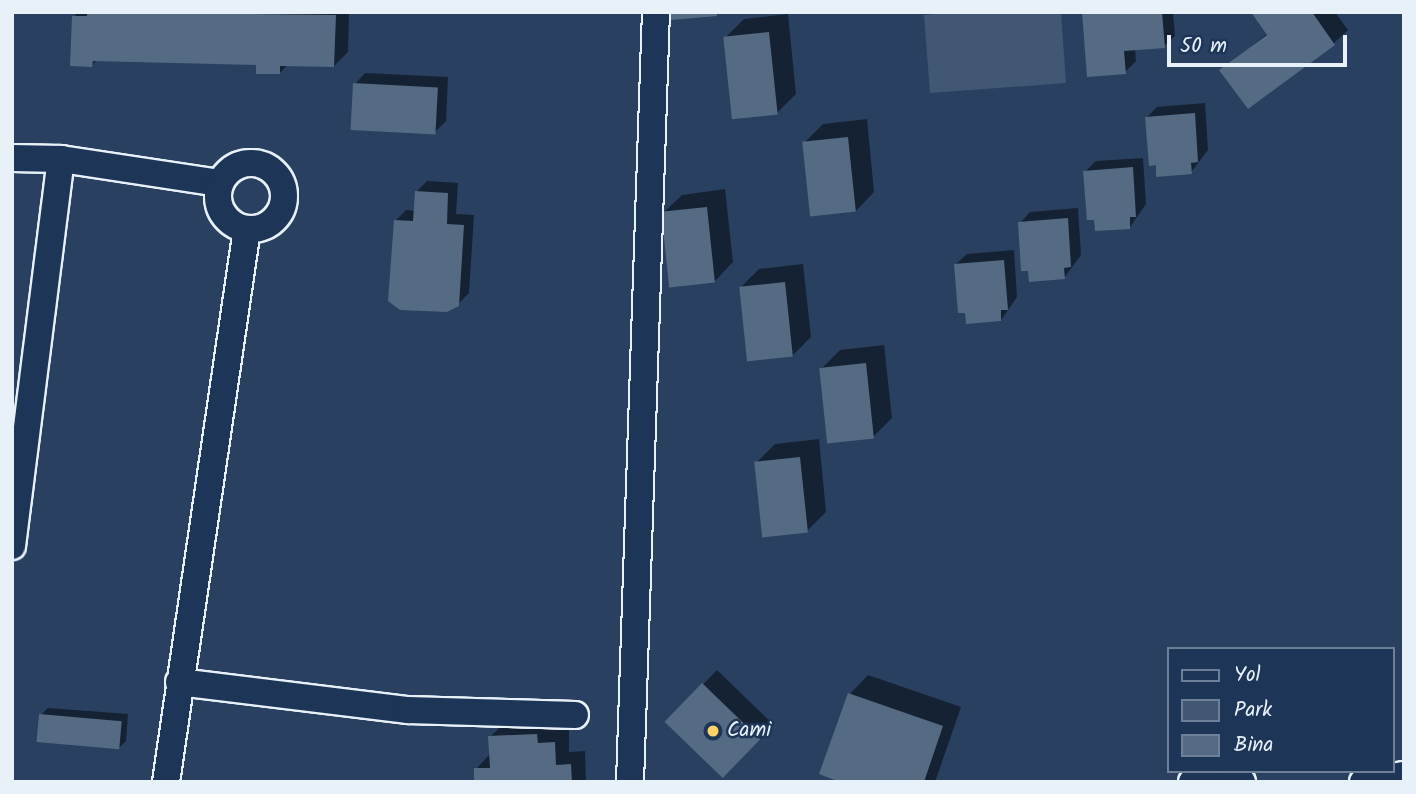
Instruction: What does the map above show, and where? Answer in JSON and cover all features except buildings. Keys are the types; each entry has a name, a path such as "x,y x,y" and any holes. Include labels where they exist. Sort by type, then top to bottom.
{"street":[{"path":"630,782 656,12"},
{"path":"12,158 61,159 220,183"},
{"path":"12,546 61,159"},
{"path":"246,163 267,167 282,184 283,206 277,217 258,229 247,229 228,221 222,213 217,193 226,173 246,163"},
{"path":"166,782 247,229"},
{"path":"179,682 408,710 575,715"},
{"path":"1192,782 1231,775 1242,782"},
{"path":"1363,782 1404,775"}],"green space":[{"path":"960,12 1061,12 1066,83 930,93 924,15"}],"place":[{"name":"Cami","path":"713,731"}]}
